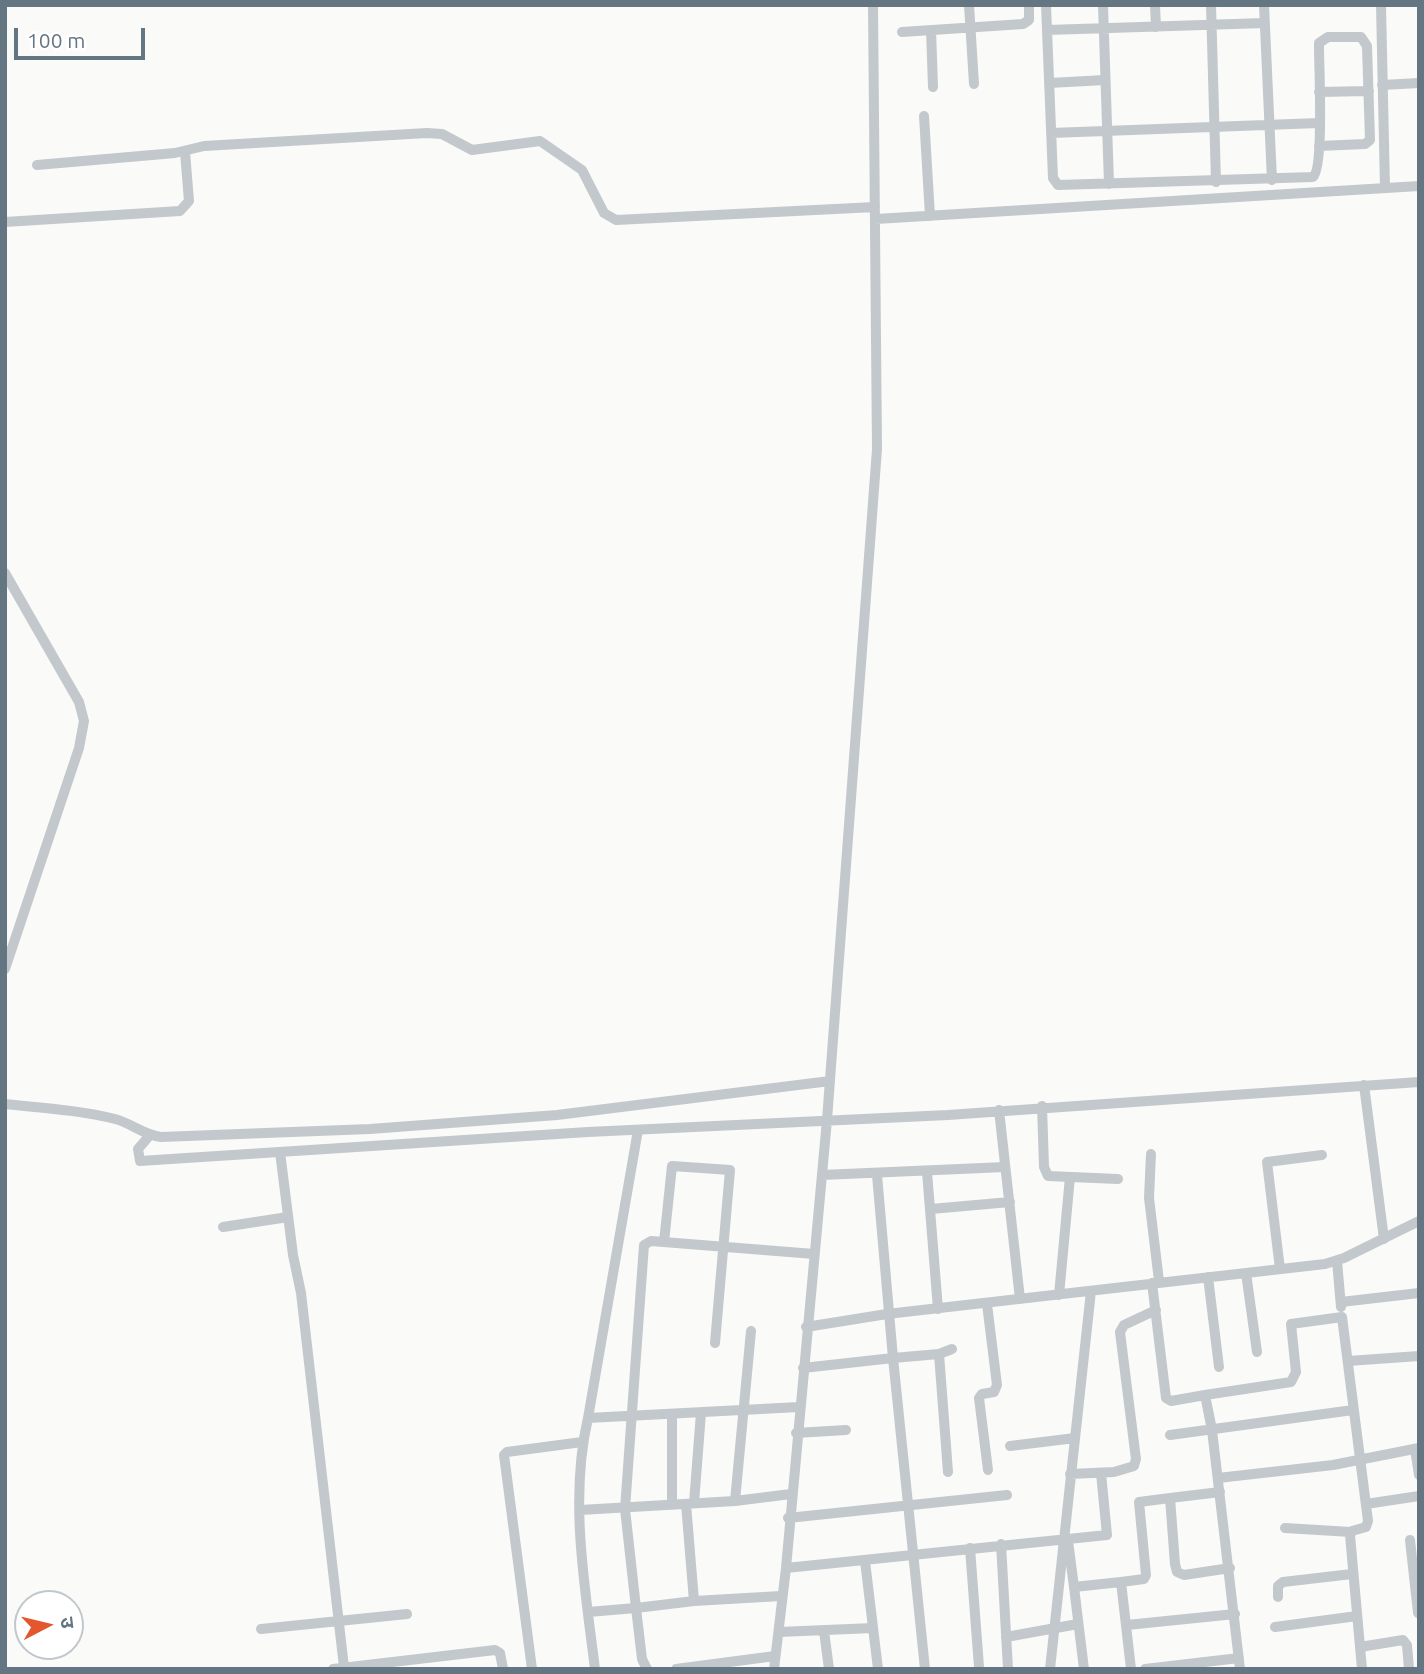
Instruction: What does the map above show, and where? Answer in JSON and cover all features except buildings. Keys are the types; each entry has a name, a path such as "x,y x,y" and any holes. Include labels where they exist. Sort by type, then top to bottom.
{"street":[{"path":"774,1669 780,1596 786,1568 788,1518 827,1120 877,449 873,5"},
{"path":"969,5 974,84"},
{"path":"902,32 1026,23 1030,17 1029,5"},
{"path":"1046,5 1055,183 1109,184 1313,177 1319,169 1319,146 1319,92 1321,40 1328,37 1357,36 1366,42 1368,143 1319,146"},
{"path":"1103,5 1109,184"},
{"path":"1156,5 1156,27"},
{"path":"1211,5 1216,181"},
{"path":"1264,5 1272,180"},
{"path":"1381,5 1385,188"},
{"path":"1047,30 1265,23"},
{"path":"931,30 933,87"},
{"path":"1049,83 1105,80"},
{"path":"1382,85 1419,83"},
{"path":"1319,92 1369,91"},
{"path":"924,116 930,216"},
{"path":"1051,133 1215,129 1319,123"},
{"path":"37,165 185,152 204,146 442,134 472,150 534,140 546,143 582,170 604,213 616,220 875,207"},
{"path":"5,222 180,211 189,201 185,152"},
{"path":"876,219 1419,186"},
{"path":"5,573 79,702 84,721 79,748 5,969"},
{"path":"5,1104 103,1116 132,1124 150,1135 370,1129 557,1115 830,1081"},
{"path":"150,1135 138,1149 139,1160 142,1162 1419,1082"},
{"path":"1364,1085 1384,1238"},
{"path":"1042,1106 1045,1172 1051,1177 1118,1178"},
{"path":"999,1110 1020,1300"},
{"path":"595,1669 580,1510 582,1442 638,1130"},
{"path":"280,1152 302,1300 338,1621 339,1668 495,1650 500,1653 503,1669"},
{"path":"1151,1154 1149,1198 1156,1310 1166,1398 1171,1401 1291,1382 1296,1372 1290,1324 1342,1317"},
{"path":"1280,1269 1267,1162 1322,1155"},
{"path":"664,1242 671,1170 677,1164 730,1171 715,1343"},
{"path":"822,1175 877,1175 1005,1167"},
{"path":"927,1172 938,1309"},
{"path":"877,1175 887,1314 925,1669"},
{"path":"1059,1295 1070,1177"},
{"path":"931,1209 1010,1202"},
{"path":"223,1227 288,1217"},
{"path":"806,1327 887,1314 1337,1261 1419,1221"},
{"path":"647,1669 642,1659 625,1509 644,1245 651,1241 814,1254"},
{"path":"1285,1528 1351,1532 1368,1525 1337,1261"},
{"path":"1246,1273 1257,1353"},
{"path":"1208,1277 1219,1367"},
{"path":"1050,1669 1091,1292"},
{"path":"1340,1302 1419,1293"},
{"path":"987,1304 997,1385 994,1392 979,1398 988,1470"},
{"path":"1070,1474 1130,1469 1136,1462 1121,1332 1124,1325 1156,1310"},
{"path":"735,1501 751,1331"},
{"path":"803,1368 939,1354 952,1349"},
{"path":"939,1354 948,1472"},
{"path":"1348,1361 1419,1356"},
{"path":"1145,1669 1240,1663 1212,1430 1205,1395"},
{"path":"588,1418 799,1408"},
{"path":"1170,1435 1353,1410"},
{"path":"694,1601 690,1504 701,1413"},
{"path":"672,1416 672,1505"},
{"path":"796,1433 846,1430"},
{"path":"1010,1446 1075,1438"},
{"path":"532,1669 504,1454 582,1442"},
{"path":"1218,1478 1417,1449 1419,1475"},
{"path":"786,1568 1107,1535 1101,1473"},
{"path":"1074,1587 1144,1579 1146,1575 1139,1502 1220,1492"},
{"path":"580,1510 735,1501 791,1494"},
{"path":"788,1518 1007,1495"},
{"path":"1366,1504 1419,1496"},
{"path":"1170,1498 1177,1572 1184,1575 1230,1568"},
{"path":"1351,1532 1352,1574 1362,1669"},
{"path":"1410,1540 1416,1568 1418,1613"},
{"path":"1065,1541 1074,1587 1084,1669"},
{"path":"1001,1544 1008,1669"},
{"path":"970,1548 979,1667"},
{"path":"864,1561 878,1669"},
{"path":"1278,1597 1278,1586 1283,1582 1352,1574"},
{"path":"1121,1582 1131,1669"},
{"path":"588,1612 694,1601 780,1596"},
{"path":"261,1629 407,1614"},
{"path":"1127,1625 1235,1614"},
{"path":"1275,1627 1357,1616"},
{"path":"1006,1637 1078,1625"},
{"path":"779,1632 873,1628"},
{"path":"824,1630 829,1669"},
{"path":"1360,1647 1403,1640 1409,1669"},
{"path":"676,1669 775,1656"}]}
